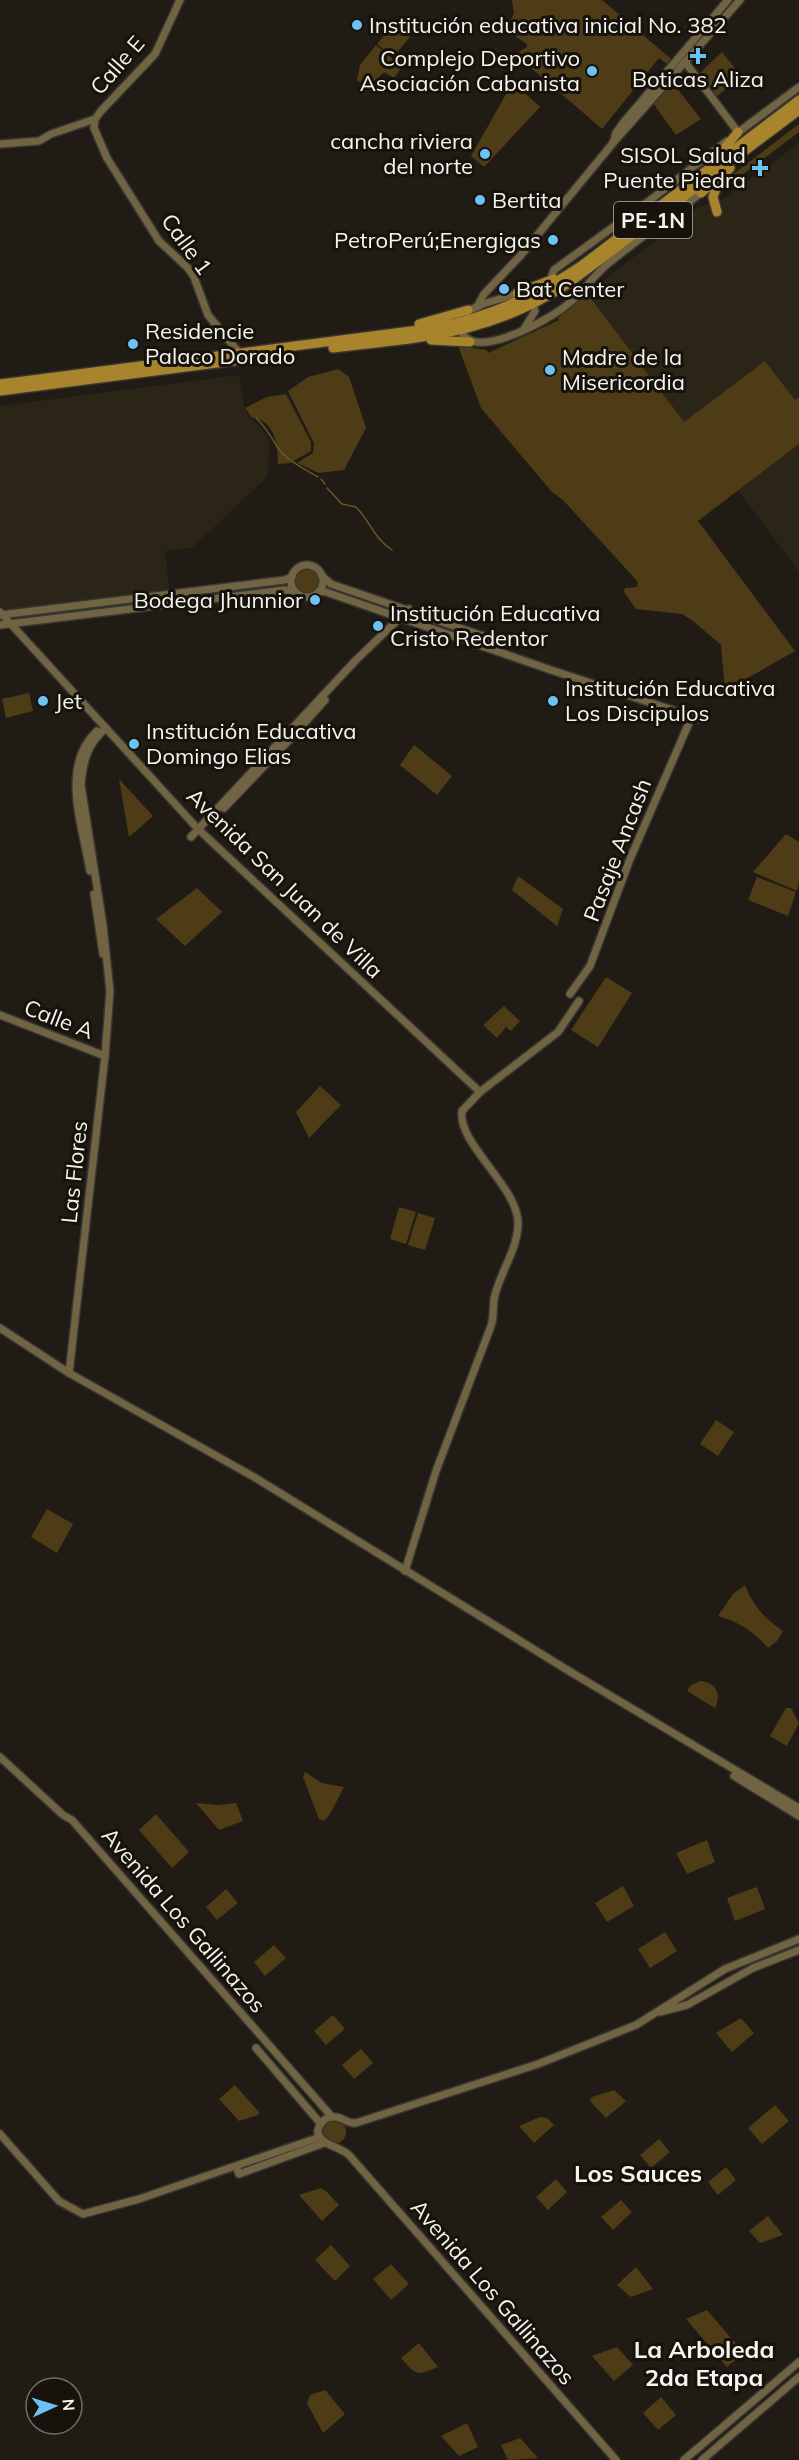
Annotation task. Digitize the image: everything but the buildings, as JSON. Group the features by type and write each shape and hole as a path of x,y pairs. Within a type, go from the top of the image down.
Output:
{"highway":[{"name":"PE-1N","path":"0,391 408,339 505,318 566,276 799,100"},
{"name":"PE-1N","path":"532,300 568,283 799,110"},
{"path":"711,167 738,132"},
{"path":"701,193 769,132"},
{"path":"717,212 713,204 714,192 724,174"},
{"path":"517,293 566,276"},
{"path":"363,338 389,329 435,321 477,306"},
{"name":"PE-1N","path":"0,384 461,326"},
{"path":"408,339 470,342"}],"street":[{"name":"Calle E","path":"95,119 155,54 180,0"},
{"path":"613,143 623,123 728,0"},
{"path":"701,193 605,266 580,295 564,308 524,329 490,342 470,342 461,326 613,143 740,0"},
{"path":"685,62 738,132"},
{"path":"550,281 554,270 799,87"},
{"path":"0,144 39,141 51,134 95,119"},
{"name":"Calle 1","path":"95,119 96,135 159,241 188,268 194,277 208,315 240,354"},
{"path":"477,306 517,293 524,293 532,300 533,316 524,329"},
{"path":"1,615 285,580 292,577 299,568 307,566 316,568 331,584 489,638 486,647"},
{"path":"6,624 284,590 295,591 308,597 319,591 322,585 321,575"},
{"path":"292,577 295,591"},
{"path":"319,591 700,719"},
{"path":"199,832 293,736 361,656 409,609"},
{"name":"Avenida San Juan de Villa","path":"1,615 6,624 199,832 479,1094"},
{"name":"Pasaje Ancash","path":"570,994 590,966 630,859 692,716"},
{"name":"Las Flores","path":"69,1373 105,1056 110,991 76,786 77,765 82,748 103,728"},
{"path":"405,1571 436,1471 495,1314 494,1299 509,1260 518,1224 510,1197 470,1137 462,1119 462,1111 479,1094 558,1032 579,1001"},
{"name":"Calle A","path":"0,1015 105,1056"},
{"path":"0,1328 69,1373 254,1477 405,1571 799,1808"},
{"name":"Avenida Los Gallinazos","path":"0,1756 63,1815 72,1820 332,2116"},
{"path":"734,1776 799,1816"},
{"path":"0,2134 59,2201 83,2214 139,2199 322,2140 321,2124 332,2116 350,2124 356,2123 538,2064 636,2025 726,1969 799,1939"},
{"path":"652,2014 687,2005 753,1968 799,1950"},
{"name":"Avenida Los Gallinazos","path":"256,2048 321,2124"},
{"name":"Avenida Los Gallinazos","path":"322,2140 350,2155 616,2460"},
{"path":"684,2460 799,2362"},
{"path":"702,2460 799,2377"}],"shaded area":[{"name":"Complejo Deportivo Asociación Cabanista","path":"512,0 602,0 671,59 667,64 659,58 602,129 515,54 527,47 527,44 506,30 514,13"},
{"path":"394,24 410,37 393,57 377,44"},
{"path":"376,45 402,67 394,78 384,72 368,88 357,80 360,65"},
{"path":"722,52 742,77 717,96 699,74"},
{"path":"669,78 701,119 676,135 650,99"},
{"path":"513,82 540,107 484,167 471,156"},
{"path":"799,124 799,132 721,191 732,175"},
{"path":"799,143 799,397 795,400 765,361 684,423 587,293 699,207 722,200"},
{"path":"587,293 684,422 765,361 795,400 799,397 799,444 698,521 795,651 725,691 721,645 682,614 636,609 624,592 625,588 637,587 638,582 563,500 552,492 481,408 458,346 487,350 488,353 559,320 558,318"},
{"path":"338,369 349,377 366,428 344,470 319,473 297,463 313,453 314,443 288,391 308,377"},
{"path":"239,375 244,408 250,418 262,428 270,442 267,477 193,547 165,551 169,584 168,600 0,621 0,406"},
{"path":"286,394 311,442 311,451 290,463 278,464 276,442 270,428 266,423 252,418 245,408 267,397"},
{"path":"799,444 799,572 738,490"},
{"path":"307,568 316,572 320,581 316,590 307,594 298,590 294,581 298,572"},
{"path":"29,693 33,711 6,718 2,699"},
{"path":"414,745 452,776 437,795 400,765"},
{"path":"119,779 153,816 129,837"},
{"path":"786,834 799,842 797,891 753,872"},
{"path":"518,876 563,909 557,926 512,890"},
{"path":"757,877 796,892 788,916 748,900"},
{"path":"197,888 222,912 185,946 156,919"},
{"path":"606,977 632,993 598,1047 571,1030"},
{"path":"504,1006 520,1021 511,1031 506,1027 497,1038 483,1025"},
{"path":"320,1086 341,1105 309,1138 296,1112"},
{"path":"399,1207 416,1212 406,1244 390,1239"},
{"path":"418,1213 435,1218 425,1250 408,1245"},
{"path":"716,1420 734,1432 718,1456 700,1444"},
{"path":"47,1509 73,1524 57,1553 31,1537"},
{"path":"745,1585 760,1611 783,1631 777,1641 768,1648 745,1628 718,1616 733,1594"},
{"path":"700,1681 710,1684 716,1690 718,1698 715,1708 687,1691 690,1686"},
{"path":"786,1708 791,1708 799,1723 787,1746 770,1736"},
{"path":"305,1772 322,1783 344,1787 324,1821 319,1819 303,1777"},
{"path":"196,1803 218,1805 236,1803 243,1821 219,1830"},
{"path":"156,1814 189,1852 172,1868 139,1830"},
{"path":"707,1840 715,1862 687,1874 676,1853"},
{"path":"623,1886 634,1906 607,1922 595,1903"},
{"path":"757,1887 765,1909 735,1921 727,1898"},
{"path":"226,1889 238,1903 217,1920 206,1907"},
{"path":"665,1932 677,1951 650,1968 638,1949"},
{"path":"274,1945 286,1958 265,1976 254,1962"},
{"path":"333,2015 345,2029 326,2045 314,2031"},
{"path":"741,2018 754,2033 732,2052 716,2033"},
{"path":"361,2049 373,2063 354,2079 342,2065"},
{"path":"235,2085 259,2112 258,2115 239,2121 219,2099"},
{"path":"614,2090 626,2101 606,2118 590,2101 592,2097"},
{"path":"775,2105 789,2121 762,2144 748,2128"},
{"path":"540,2117 547,2118 554,2125 534,2143 519,2126"},
{"path":"334,2120 343,2123 346,2132 343,2141 334,2144 325,2141 322,2132 325,2123"},
{"path":"659,2139 670,2152 651,2168 640,2155"},
{"path":"726,2167 736,2180 718,2195 708,2182"},
{"path":"556,2179 567,2192 548,2210 536,2197"},
{"path":"321,2188 339,2205 322,2221 299,2195"},
{"path":"621,2200 632,2212 613,2230 601,2217"},
{"path":"768,2216 783,2235 760,2243 749,2231"},
{"path":"331,2245 350,2266 335,2281 315,2260"},
{"path":"391,2264 409,2284 391,2300 373,2279"},
{"path":"636,2267 653,2289 631,2297 617,2285"},
{"path":"707,2310 744,2353 727,2367 686,2319"},
{"path":"419,2343 438,2367 417,2373 401,2358"},
{"path":"617,2347 633,2365 614,2381 592,2356"},
{"path":"325,2390 345,2414 323,2433 307,2403 310,2395"},
{"path":"661,2397 676,2415 658,2430 643,2413"},
{"path":"467,2423 478,2447 459,2456 441,2436"},
{"path":"520,2438 538,2458 508,2460 501,2445"}],"waterway":[{"path":"256,418 284,455 318,477"},
{"path":"321,479 325,484"},
{"path":"327,488 342,504 356,507 385,545 392,550"}],"place":[{"name":"Institución educativa inicial No. 382","path":"357,25"},
{"name":"Boticas Aliza","path":"698,56"},
{"name":"Complejo Deportivo Asociación Cabanista","path":"592,71"},
{"name":"cancha riviera del norte","path":"485,154"},
{"name":"SISOL Salud Puente Piedra","path":"760,168"},
{"name":"Bertita","path":"480,200"},
{"name":"PetroPerú;Energigas","path":"553,240"},
{"name":"Bat Center","path":"504,289"},
{"name":"Residencie Palaco Dorado","path":"133,344"},
{"name":"Madre de la Misericordia","path":"550,370"},
{"name":"Bodega Jhunnior","path":"315,600"},
{"name":"Institución Educativa Cristo Redentor","path":"378,626"},
{"name":"Jet","path":"43,701"},
{"name":"Institución Educativa Los Discipulos","path":"553,701"},
{"name":"Institución Educativa Domingo Elias","path":"134,744"}],"district":[{"name":"Los Sauces","path":"638,2173"},
{"name":"La Arboleda 2da Etapa","path":"704,2363"}]}
